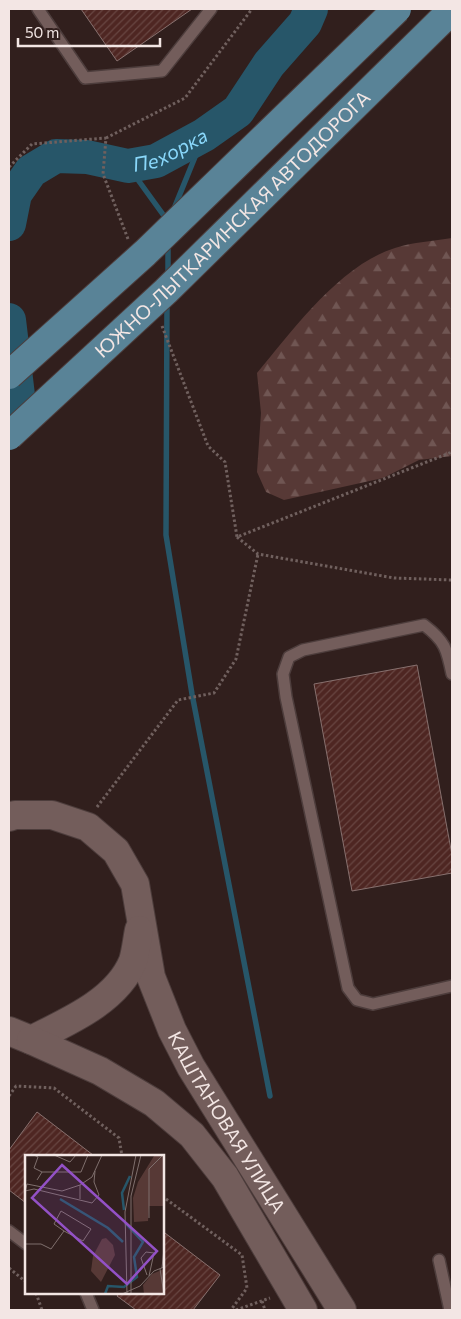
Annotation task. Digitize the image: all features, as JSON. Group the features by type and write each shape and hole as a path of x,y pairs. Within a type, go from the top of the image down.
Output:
{"main road":[{"path":"9,375 145,252 397,9"},
{"name":"ЮЖНО-ЛЫТКАРИНСКАЯ АВТОДОРОГА","path":"9,436 166,291 452,10"}],"street":[{"name":"КАШТАНОВАЯ УЛИЦА","path":"9,817 15,815 52,814 88,827 116,852 135,884 151,978 172,1030 196,1076 342,1310"},
{"path":"20,1035 76,1018 110,995 133,961 141,921"},
{"name":"КАШТАНОВАЯ УЛИЦА","path":"20,1035 100,1072 154,1103 192,1135 225,1177 303,1310"}],"lane":[{"path":"38,9 85,78 162,71 211,9"},
{"path":"452,674 447,648 438,636 424,625 303,650 289,657 283,674 286,697 348,988 357,1000 373,1004 452,986"},
{"path":"9,1231 25,1243"},
{"path":"439,1260 450,1310"},
{"path":"86,1294 93,1310"}],"path":[{"path":"9,167 32,144 106,138 185,98 252,9"},
{"path":"106,138 103,174 131,246"},
{"path":"159,319 208,446 225,462 237,537 258,554 394,578 452,580"},
{"path":"237,537 452,452"},
{"path":"95,810 178,700 214,693 236,659 258,554"},
{"path":"9,1096 16,1086 54,1088 119,1138 122,1155"},
{"path":"164,1197 242,1255 247,1288 234,1309"},
{"path":"9,1268 25,1281"},
{"path":"36,1294 42,1310"},
{"path":"234,1309 278,1295"},
{"path":"262,1301 265,1310"}],"green space":[{"path":"452,238 452,456 419,460 383,478 284,500 266,492 257,472 261,413 257,373 302,319 355,269 375,256 395,248"}],"building":[{"path":"81,9 192,9 117,61"},
{"path":"417,665 452,855 452,873 352,891 314,684"},
{"path":"37,1112 93,1155 25,1155 25,1202 9,1190 9,1150"},
{"path":"164,1234 220,1275 193,1310 136,1310 117,1296 118,1294 164,1294"}],"waterway":[{"name":"Пехорка","path":"9,224 15,194 31,171 56,156 87,157 128,166 156,161 204,135 238,111 269,64 305,23 311,9"},
{"path":"173,211 204,135"},
{"path":"128,166 167,220"},
{"path":"168,242 168,276"},
{"path":"167,302 166,535 192,694 270,1096"},
{"name":"Пехорка","path":"9,320 19,404 9,430"}]}
